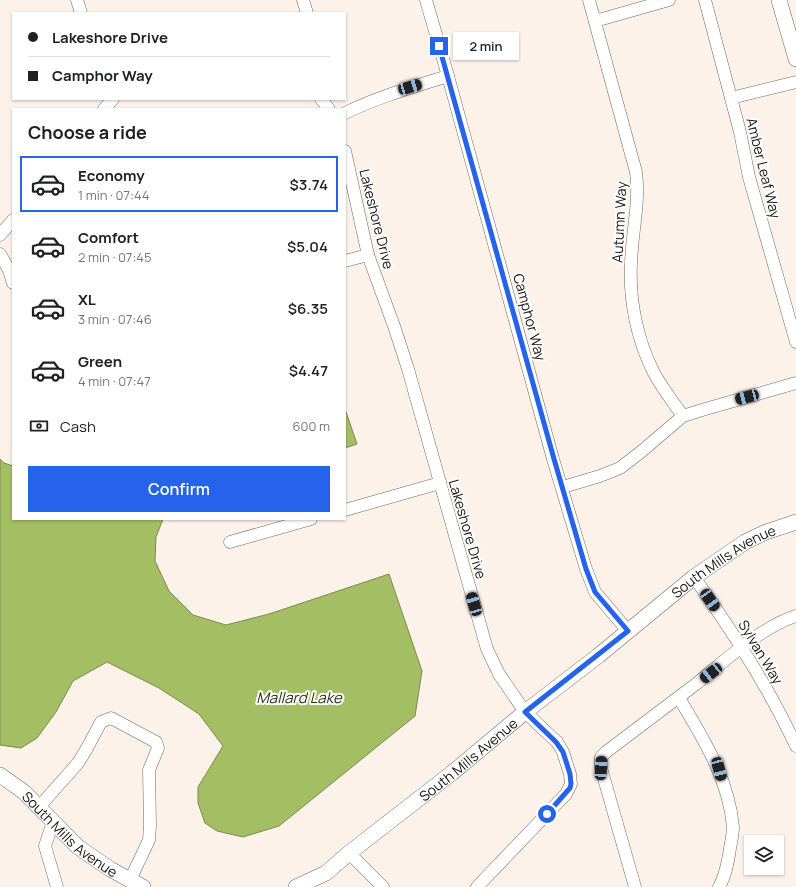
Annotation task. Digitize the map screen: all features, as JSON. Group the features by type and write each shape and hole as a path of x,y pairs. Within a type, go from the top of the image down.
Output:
{"street":[{"path":"77,0 81,12"},
{"path":"303,0 307,12"},
{"name":"Camphor Way","path":"426,0 586,569 595,592 628,631"},
{"name":"Autumn Way","path":"589,0 636,172 638,188 631,263 631,289 635,317 641,342 653,372 683,416"},
{"path":"594,21 669,0"},
{"name":"Amber Leaf Way","path":"705,0 740,132 748,177 796,342"},
{"path":"779,0 796,59"},
{"path":"346,112 367,102 397,91 448,76"},
{"path":"731,98 796,82"},
{"path":"105,108 113,100"},
{"path":"322,100 328,108"},
{"name":"Lakeshore Drive","path":"346,155 368,255 396,333 487,649 498,674 525,712 556,742 563,752 570,774 570,788 477,887"},
{"path":"0,235 12,221"},
{"path":"0,254 9,270 12,280"},
{"path":"346,261 368,255"},
{"path":"563,487 600,476 620,468 683,416 796,383"},
{"path":"346,510 440,483"},
{"path":"230,542 307,520"},
{"name":"South Mills Avenue","path":"296,887 326,873 694,577 745,542 766,532 796,522"},
{"name":"Sylvan Way","path":"694,577 742,648 781,714 796,746"},
{"path":"635,887 601,768 601,757 742,648 774,625 785,619 796,616"},
{"path":"679,698 708,747 719,769 733,828 725,872 719,887"},
{"path":"39,807 78,763 101,722 111,718 156,742 158,748 149,770 148,780 150,825 149,840 137,884"},
{"name":"South Mills Avenue","path":"0,776 24,792 78,847 110,869 137,884"},
{"path":"53,822 45,846 57,887"},
{"path":"349,853 378,886"}],"water":[{"path":"346,412 357,444 346,448"},
{"name":"Mallard Lake","path":"0,459 4,463 12,466 12,520 163,520 156,537 155,561 169,591 193,615 226,625 269,614 389,574 422,671 415,716 279,826 243,837 217,831 205,823 198,803 198,787 223,746 199,714 159,688 107,662 73,681 56,712 37,738 21,748 0,745"}],"route":[{"path":"439,46 586,569 595,592 628,631 525,712 556,742 563,752 570,774 570,788 547,814"}]}
